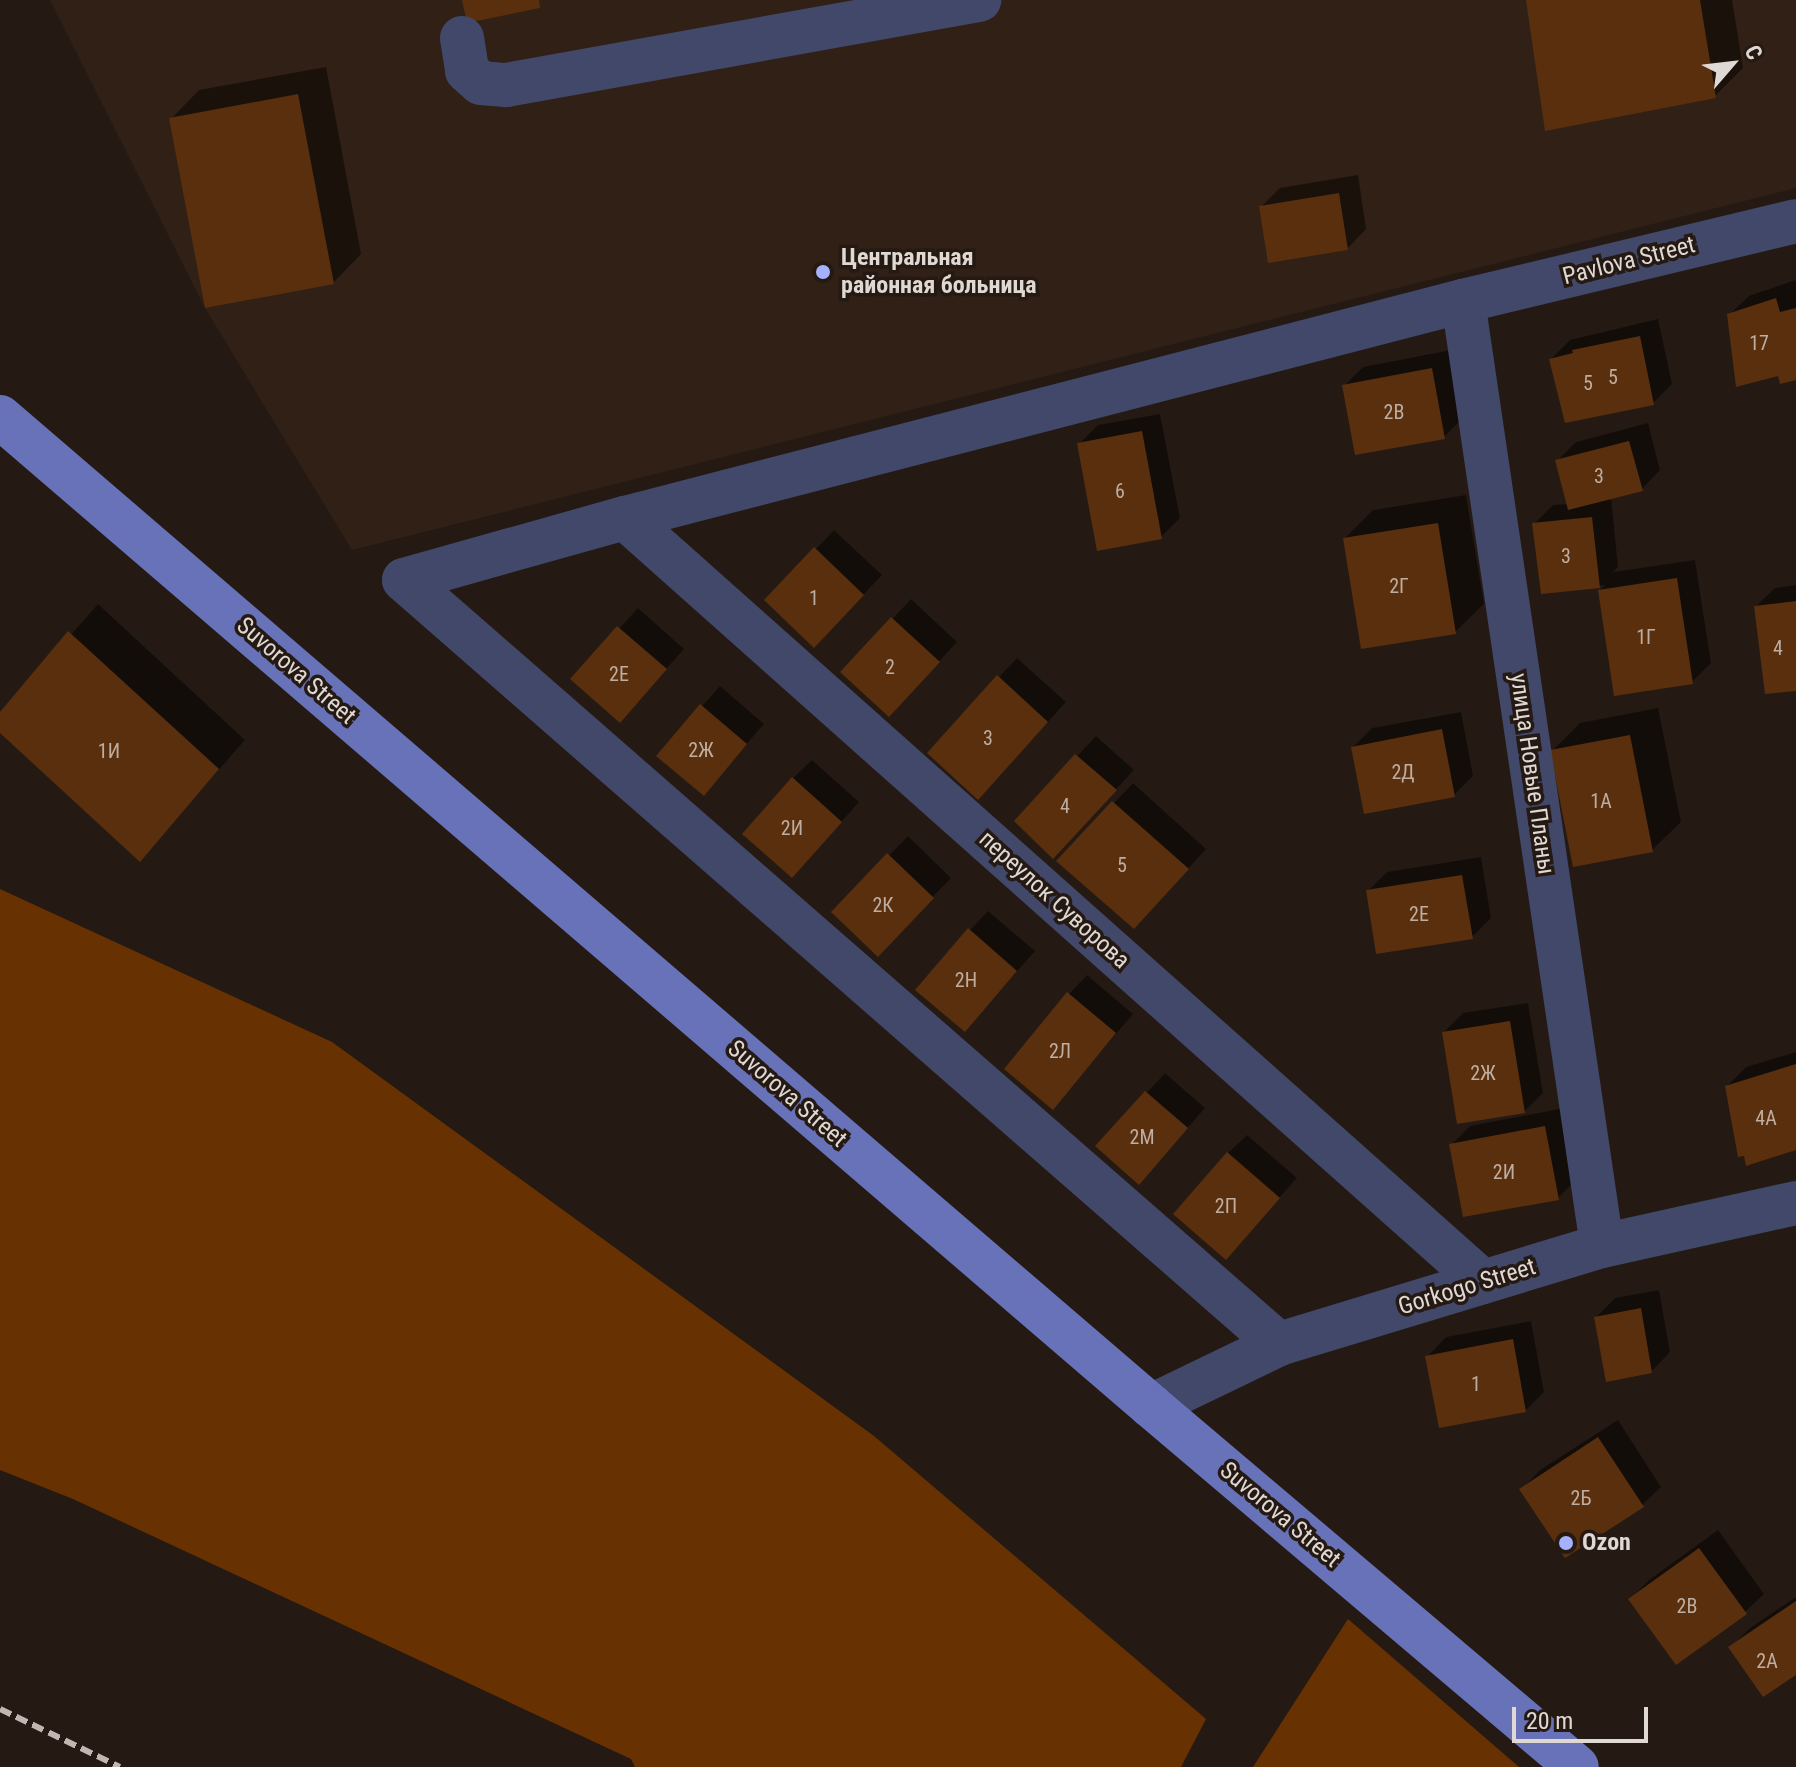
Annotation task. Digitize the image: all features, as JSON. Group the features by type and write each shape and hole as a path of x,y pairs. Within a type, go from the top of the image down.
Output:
{"main road":[{"name":"Suvorova Street","path":"0,417 1151,1406 1577,1767"}],"street":[{"path":"462,38 467,71 481,83 506,85 979,0"},
{"name":"Pavlova Street","path":"1279,1344 404,580 625,518 1463,301 1796,221"},
{"name":"улица Новые Планы","path":"1463,301 1602,1246"},
{"name":"переулок Суворова","path":"625,518 1483,1282"},
{"name":"Gorkogo Street","path":"1151,1406 1279,1344 1602,1246 1796,1203"}],"shaded area":[{"name":"Центральная районная больница","path":"50,0 1796,0 1796,188 352,550 205,308"},
{"path":"0,889 332,1042 874,1436 1206,1719 1181,1767 635,1767 631,1759 73,1499 0,1470"},
{"path":"1348,1619 1519,1767 1253,1767"}],"building":[{"path":"462,0 539,0 540,8 467,23"},
{"path":"1526,0 1700,0 1716,98 1545,131"},
{"path":"298,94 334,284 205,308 169,118"},
{"path":"1339,193 1348,250 1268,263 1259,206"},
{"path":"1776,298 1780,312 1796,308 1796,380 1780,384 1778,376 1736,387 1727,314"},
{"path":"1640,336 1654,405 1565,423 1549,359 1573,353 1572,350"},
{"path":"1432,368 1445,439 1355,455 1342,385"},
{"path":"1142,431 1162,539 1097,551 1077,443"},
{"path":"1629,441 1643,491 1568,510 1555,460"},
{"path":"1592,517 1600,588 1541,594 1532,523"},
{"path":"1438,523 1456,634 1361,649 1343,538"},
{"path":"814,547 864,595 814,648 764,600"},
{"path":"1677,578 1693,684 1614,696 1598,590"},
{"path":"1796,601 1796,691 1765,694 1754,606"},
{"path":"891,617 940,662 889,717 840,672"},
{"path":"617,626 667,669 620,723 570,679"},
{"path":"68,631 219,769 140,862 0,733 0,712"},
{"path":"997,675 1048,722 978,800 927,753"},
{"path":"700,704 747,744 704,796 656,756"},
{"path":"1442,729 1455,797 1364,814 1351,747"},
{"path":"1630,735 1653,852 1573,867 1550,750"},
{"path":"1075,754 1117,790 1053,859 1014,821"},
{"path":"792,777 842,822 792,878 742,834"},
{"path":"1112,801 1189,869 1134,929 1056,861"},
{"path":"887,853 934,898 878,957 831,912"},
{"path":"1462,875 1473,939 1376,954 1366,890"},
{"path":"968,928 1017,971 965,1032 915,990"},
{"path":"1067,992 1116,1033 1053,1110 1004,1069"},
{"path":"1510,1021 1525,1113 1457,1124 1442,1032"},
{"path":"1796,1064 1796,1150 1746,1166 1744,1156 1738,1157 1725,1086"},
{"path":"1145,1091 1188,1128 1139,1185 1095,1146"},
{"path":"1545,1126 1559,1200 1463,1217 1449,1144"},
{"path":"1227,1152 1280,1198 1226,1260 1173,1214"},
{"path":"1641,1308 1652,1373 1606,1382 1594,1317"},
{"path":"1513,1339 1526,1412 1439,1428 1425,1356"},
{"path":"1598,1437 1644,1507 1565,1558 1519,1489"},
{"path":"1699,1548 1747,1614 1676,1665 1628,1599"},
{"path":"1796,1601 1796,1675 1763,1697 1728,1647"}],"railway":[{"path":"0,1709 120,1767"}],"place":[{"name":"Центральная районная больница","path":"823,272"},
{"name":"Ozon","path":"1566,1543"}]}
